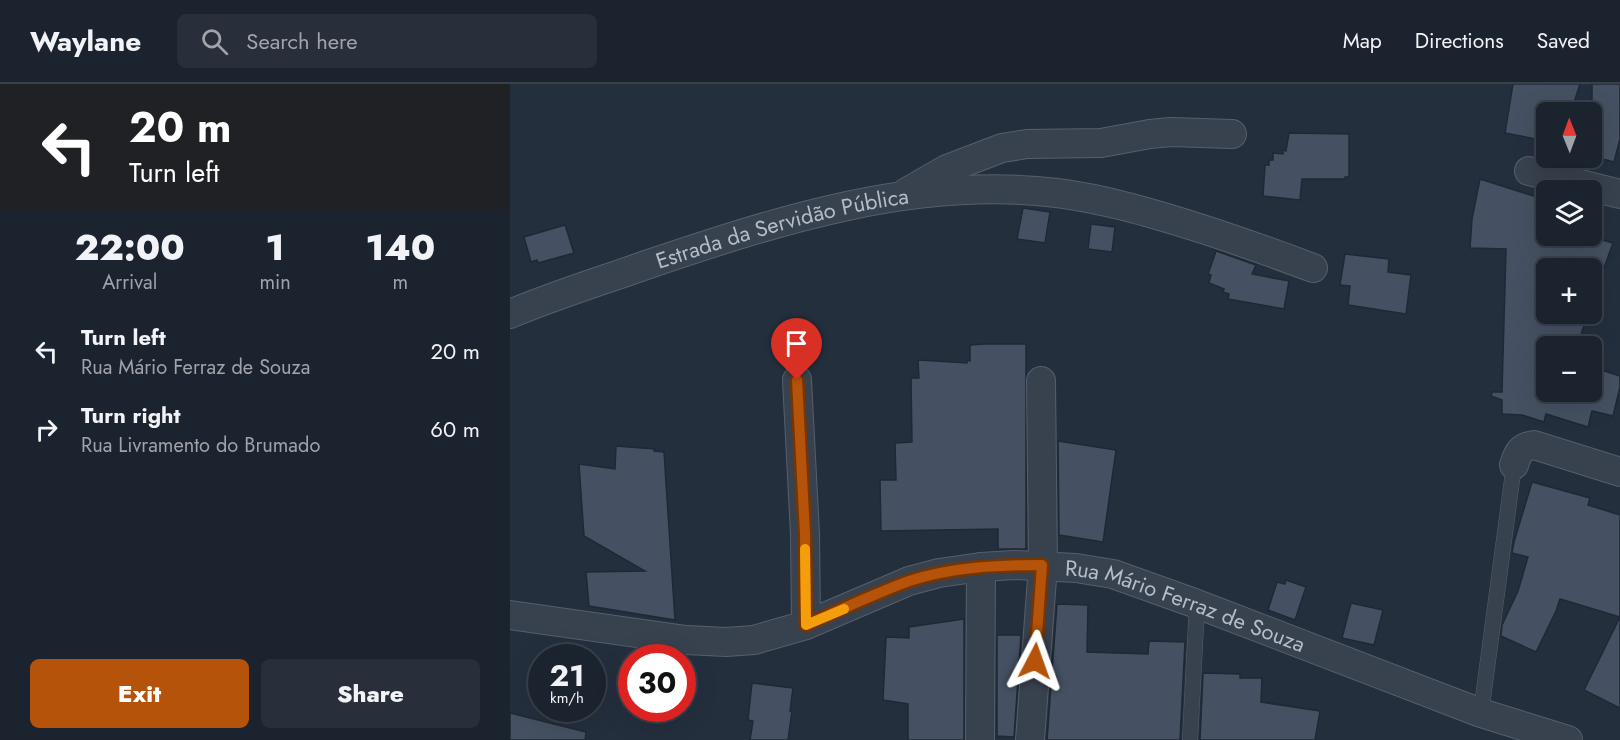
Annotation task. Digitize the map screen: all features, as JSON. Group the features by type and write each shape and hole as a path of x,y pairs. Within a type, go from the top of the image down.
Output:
{"street":[{"name":"Estrada da Servidão Pública","path":"510,314 575,289 724,238 812,214 903,195 947,169 1002,148 1027,144 1101,143 1172,132 1232,134"},
{"path":"1529,171 1620,194"},
{"path":"903,195 1010,189 1057,193 1107,201 1261,248 1313,268"},
{"path":"797,380 805,534 806,625"},
{"path":"1030,740 1042,565 1041,381"},
{"path":"1514,465 1519,451 1526,446 1534,445 1620,472"},
{"name":"Rua Mário Ferraz de Souza","path":"510,615 686,640 726,642 754,639 806,625 909,581 939,573 981,567 1042,565 1113,574 1480,713 1568,740"},
{"path":"980,740 981,567"}],"lane":[{"path":"1480,713 1514,465"},
{"path":"1190,740 1197,604"}],"building":[{"path":"1513,84 1580,84 1574,102 1536,102 1536,139 1505,133"},
{"path":"1592,84 1620,84 1620,139 1614,162 1602,159 1602,102 1592,102"},
{"path":"1289,133 1349,134 1349,177 1345,179 1302,179 1300,200 1263,196 1265,165 1269,165 1269,160 1273,160 1273,153 1283,154 1283,150 1286,151"},
{"path":"1480,179 1536,197 1536,246 1602,246 1602,240 1613,243 1604,268 1602,268 1602,258 1536,258 1536,324 1585,324 1580,336 1536,336 1536,402 1602,402 1602,370 1620,376 1620,387 1613,416 1592,411 1588,427 1546,414 1544,422 1522,415 1502,414 1502,400 1491,396 1492,392 1502,392 1506,249 1470,248 1472,219"},
{"path":"1023,208 1050,212 1045,243 1017,239"},
{"path":"1091,224 1115,227 1112,252 1088,249"},
{"path":"565,225 574,253 538,263 537,260 531,262 524,237"},
{"path":"1216,251 1256,265 1252,274 1289,281 1284,309 1228,299 1229,294 1223,292 1224,289 1209,283 1211,275 1208,274"},
{"path":"1345,254 1389,259 1388,272 1411,275 1406,314 1348,305 1350,286 1340,285"},
{"path":"1026,344 1026,549 998,549 998,529 881,531 880,480 896,480 895,443 912,442 911,378 919,378 918,360 967,363 967,360 970,361 970,345"},
{"path":"1058,441 1116,450 1103,542 1059,535"},
{"path":"616,446 655,449 654,451 664,452 675,620 589,606 586,572 645,571 584,536 579,464 615,469"},
{"path":"1532,482 1590,498 1588,505 1620,515 1620,617 1560,599 1536,652 1501,636 1502,625 1518,591 1528,557 1512,553"},
{"path":"1286,580 1306,587 1295,620 1268,610 1277,582 1285,584"},
{"path":"1351,603 1383,610 1374,645 1342,638"},
{"path":"1057,604 1088,605 1087,652 1148,654 1149,641 1185,642 1180,740 1047,740"},
{"path":"1620,617 1620,708 1584,690"},
{"path":"964,619 964,740 908,740 908,704 883,700 886,637 909,638 909,627"},
{"path":"997,635 1021,635 1014,737 997,736"},
{"path":"1203,673 1240,674 1240,678 1262,678 1261,702 1320,711 1315,740 1200,740"},
{"path":"752,683 793,688 788,740 750,740 753,721 748,720"},
{"path":"510,713 528,718 528,722 546,722 586,732 585,740 510,740"}],"slow traffic":[{"path":"805,549 806,625 844,609"}],"route":[{"path":"797,380 805,534 806,625 909,581 939,573 981,567 1042,565 1035,661"}]}
